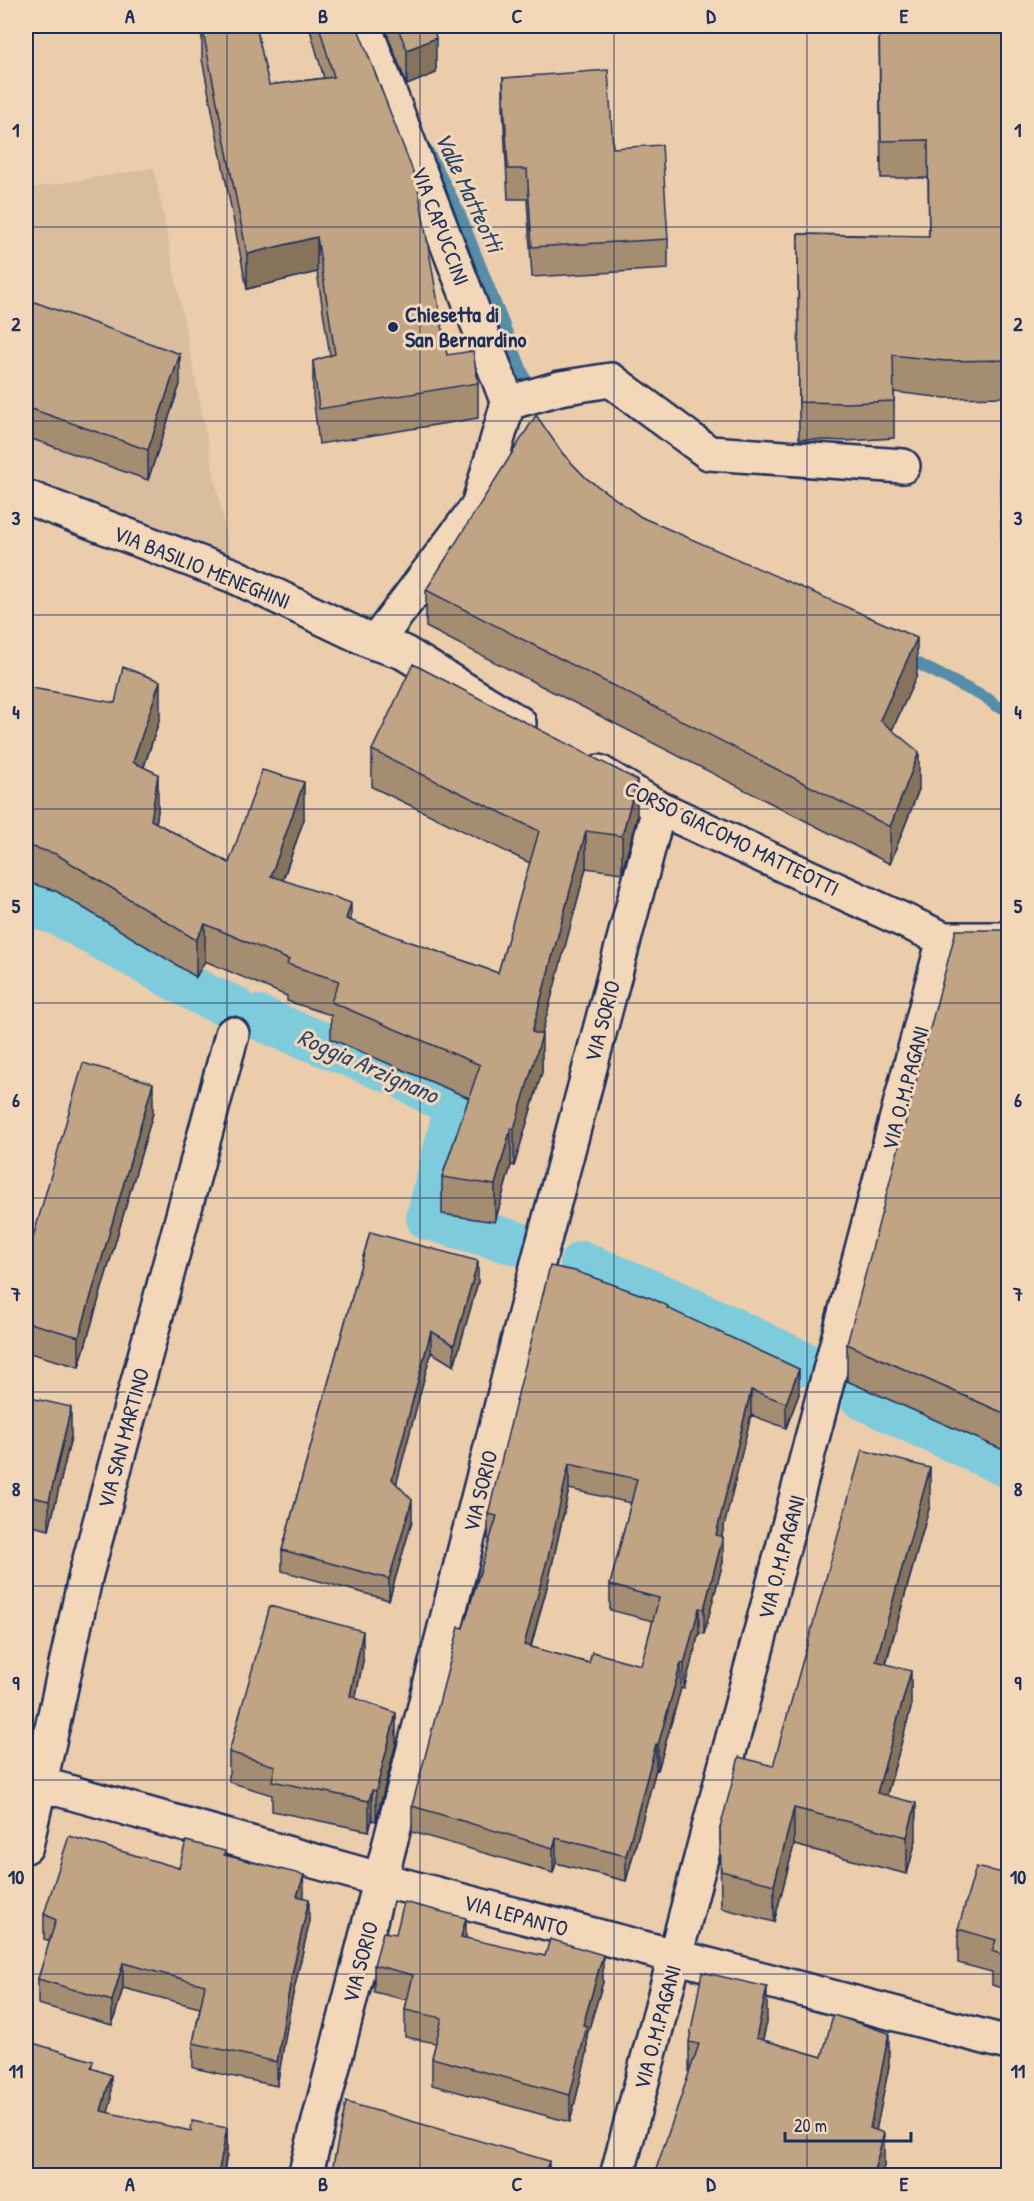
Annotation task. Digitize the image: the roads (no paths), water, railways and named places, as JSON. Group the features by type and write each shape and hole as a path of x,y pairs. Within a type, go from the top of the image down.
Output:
{"street":[{"name":"VIA CAPUCCINI","path":"364,26 508,403"},
{"path":"546,739 403,652 375,643 478,506 508,403 560,388 611,380 709,453 903,466"},
{"name":"VIA BASILIO MENEGHINI","path":"26,498 234,576 375,643"},
{"name":"CORSO GIACOMO MATTEOTTI","path":"577,758 658,808 944,939 1008,939"},
{"name":"VIA SORIO","path":"305,2175 538,1263 658,808"},
{"name":"VIA O.M.PAGANI","path":"617,2175 944,939"},
{"name":"VIA SAN MARTINO","path":"26,1846 33,1782 86,1574 232,1034"},
{"path":"538,1263 571,1275"},
{"path":"797,1372 826,1386"},
{"name":"VIA LEPANTO","path":"33,1782 382,1880 1008,2043"}],"waterway":[{"name":"Valle Matteotti","path":"427,150 458,210 524,376"},
{"name":"Valle Matteotti","path":"903,656 988,699 996,706 1008,709"},
{"name":"Roggia Arzignano","path":"26,904 57,913 208,997 233,1007"},
{"name":"Roggia Arzignano","path":"256,1017 397,1074 456,1107 428,1218 516,1243"},
{"name":"Roggia Arzignano","path":"582,1263 678,1303 805,1364"},
{"name":"Roggia Arzignano","path":"861,1397 1008,1466"}],"place":[{"name":"Chiesetta di San Bernardino","path":"393,327"}]}
